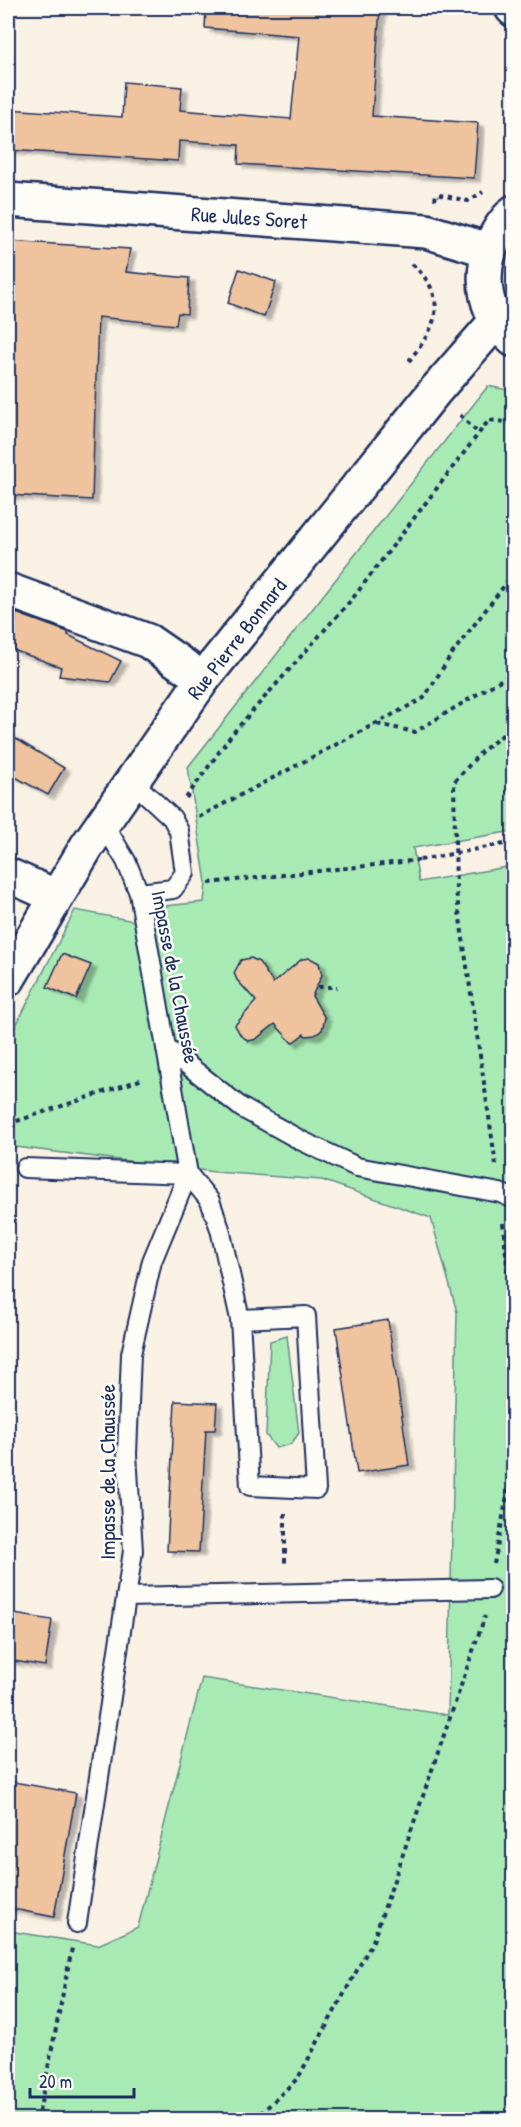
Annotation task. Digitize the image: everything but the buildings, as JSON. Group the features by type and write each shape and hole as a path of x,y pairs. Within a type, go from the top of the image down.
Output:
{"main road":[{"name":"Rue Jules Soret","path":"8,200 426,231 488,250"},
{"path":"505,330 486,293 485,264 488,250 503,222 513,212"},
{"name":"Rue Pierre Bonnard","path":"8,979 55,896 203,679 435,391 505,330"},
{"path":"8,590 148,641 203,679"},
{"path":"8,875 55,896"}],"lane":[{"path":"132,781 172,818 179,831 185,873 173,889 139,893"},
{"name":"Impasse de la Chaussée","path":"77,1923 133,1551 127,1454 131,1354 152,1261 188,1174 139,893 126,861 103,823"},
{"path":"166,1048 242,1108 302,1141 357,1167 507,1196"},
{"path":"25,1168 188,1174 210,1201 220,1229 240,1319 250,1486 316,1489 306,1316 240,1319"},
{"path":"126,1597 490,1589"}],"path":[{"path":"479,434 435,391 410,360 433,327 436,308 430,285 423,274 407,260 426,231 436,194 468,201 488,189"},
{"path":"172,818 232,734 353,598 489,420 513,423"},
{"path":"172,818 200,816 424,698 451,655 513,573"},
{"path":"377,724 415,732 513,672"},
{"path":"513,726 480,752 454,782 456,891 507,1196 513,1335"},
{"path":"205,884 420,860 513,842"},
{"path":"318,987 337,987"},
{"path":"8,1124 170,1070"},
{"path":"254,2120 298,2078 373,1941 485,1616 513,1459"},
{"path":"284,1488 285,1594"},
{"path":"35,2120 40,2108 77,1923"}],"green space":[{"path":"513,250 514,301 509,276"},
{"path":"488,386 513,391 513,831 413,848 419,882 513,866 513,2119 8,2119 8,1931 98,1945 138,1927 202,1678 448,1715 457,1312 431,1218 322,1180 215,1172 8,1146 8,1041 75,910 145,923 164,906 204,902 206,883 188,767"},
{"path":"287,1336 299,1433 291,1444 276,1448 266,1435 270,1341"}]}
